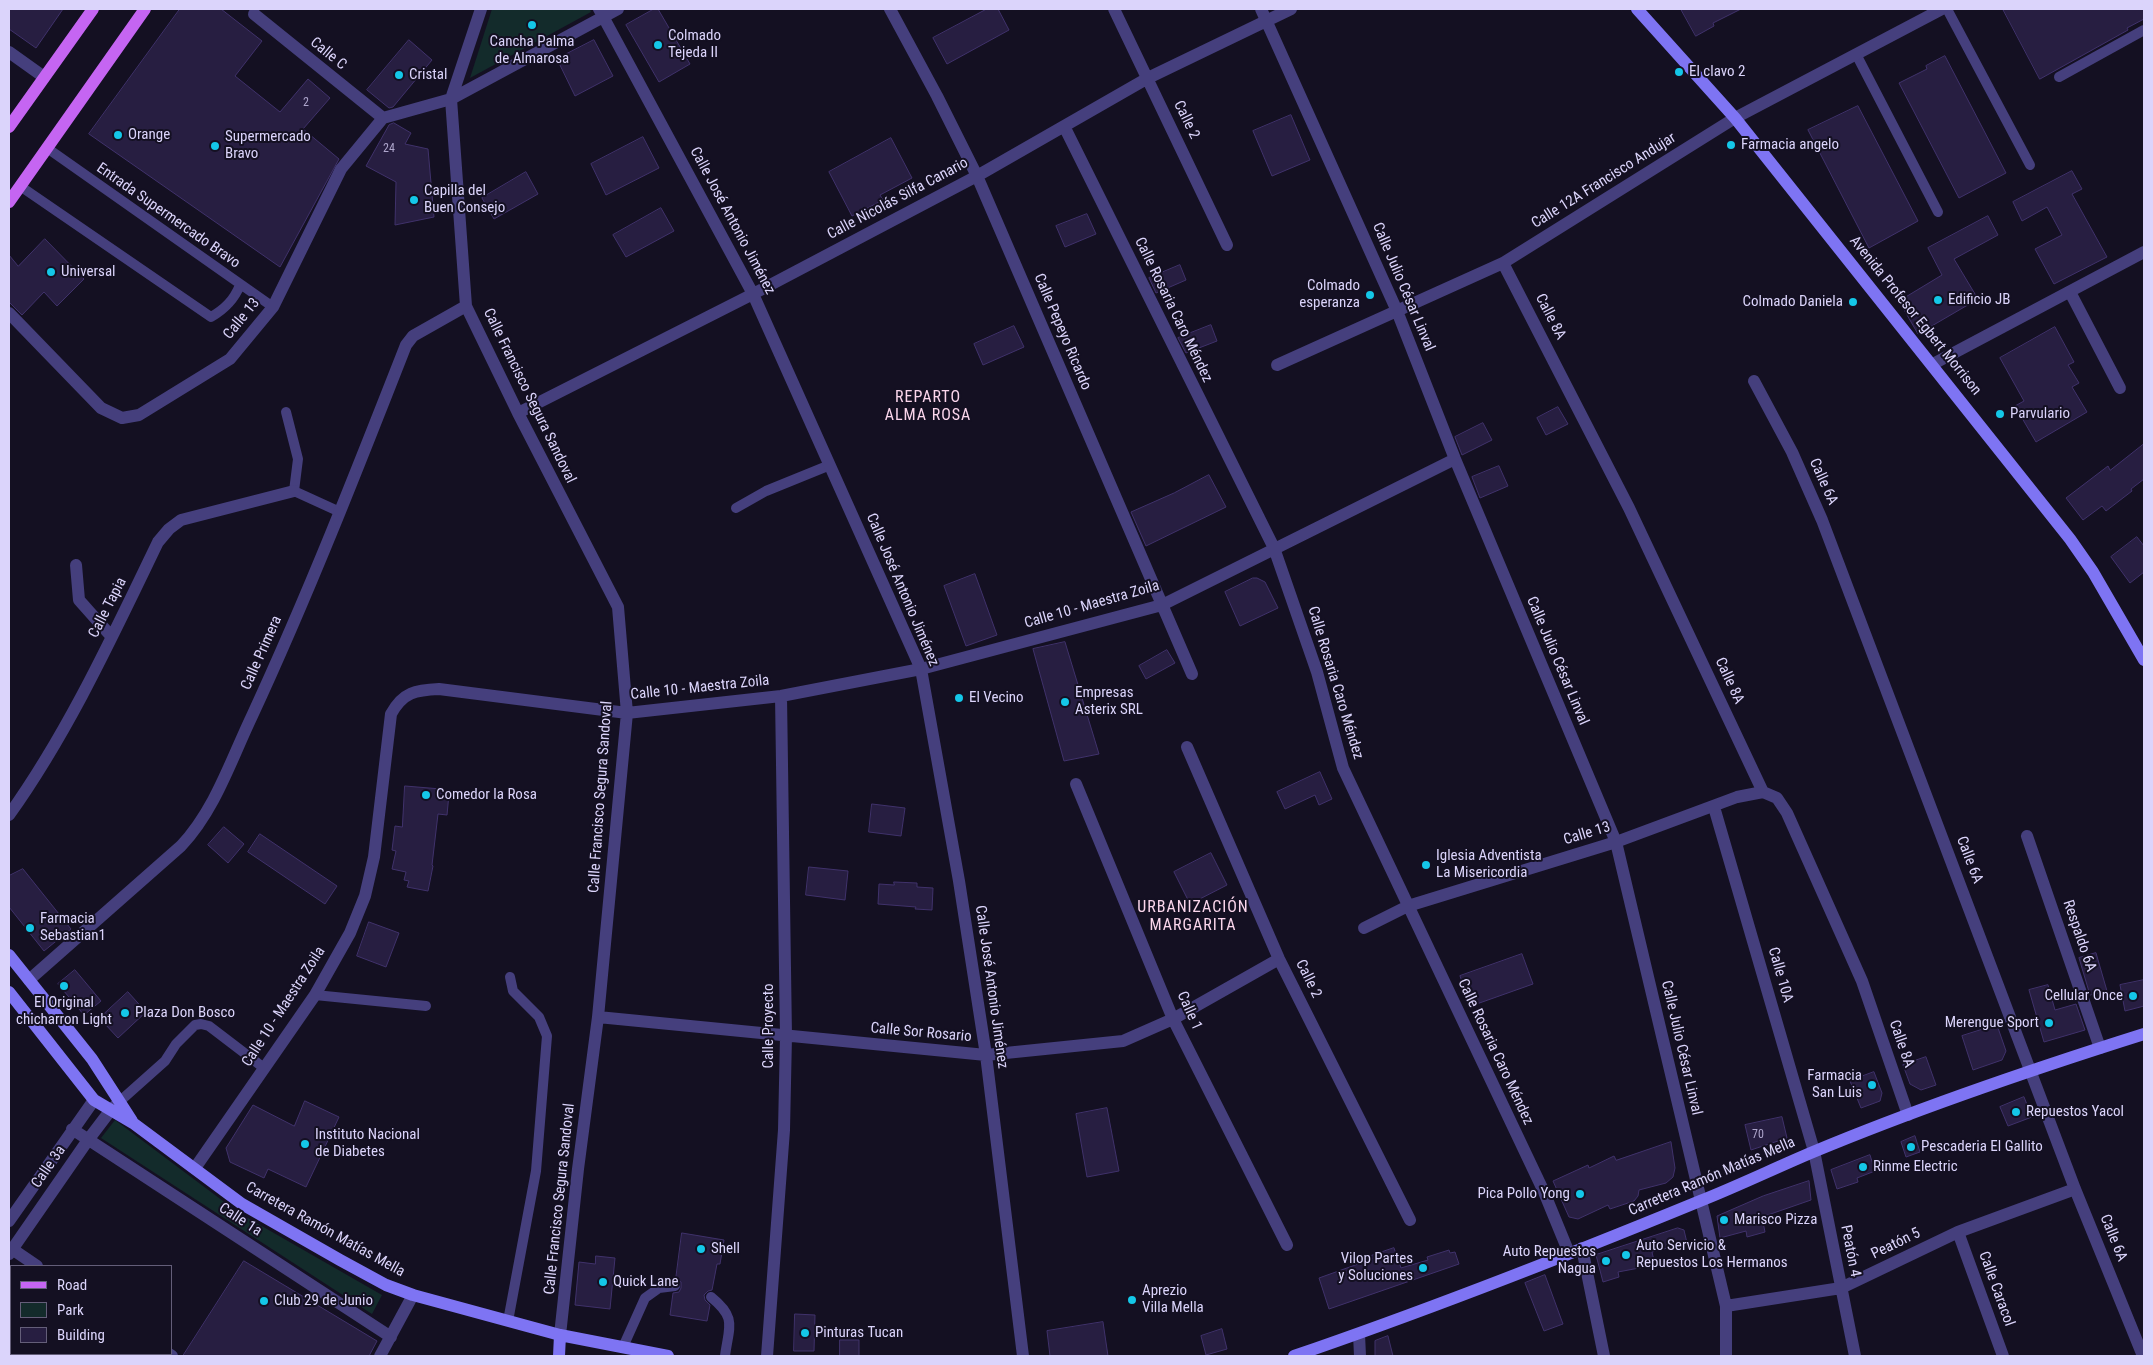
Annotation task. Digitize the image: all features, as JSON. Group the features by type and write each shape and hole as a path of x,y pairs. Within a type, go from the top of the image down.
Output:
{"main road":[{"path":"9,127 93,9"},
{"path":"9,202 145,9"},
{"name":"Avenida Profesor Egbert Morrison","path":"1638,9 1735,118 1933,364 2070,539 2093,572 2144,660"},
{"name":"Carretera Ramón Matías Mella","path":"9,955 92,1059 114,1106 133,1123 242,1204 379,1280 413,1296 560,1335 668,1356"},
{"name":"Carretera Ramón Matías Mella","path":"9,992 94,1100 114,1106"},
{"name":"Carretera Ramón Matías Mella","path":"1294,1356 1360,1334 1582,1248 1700,1201 1814,1151 1908,1115 2031,1070 2144,1034"},
{"name":"Calle Francisco Segura Sandoval","path":"559,1356 560,1335"}],"street":[{"name":"Calle Francisco Segura Sandoval","path":"481,9 451,99 466,306 518,413 618,607 627,712 598,1016 578,1169 560,1335"},
{"path":"383,118 451,99 601,13 618,9"},
{"name":"Calle Pepeyo Ricardo","path":"890,9 977,176 1192,674"},
{"name":"Calle 2","path":"1114,9 1227,245"},
{"name":"Calle Nicolás Silfa Canario","path":"518,413 753,294 977,176 1148,78 1264,15 1292,9"},
{"name":"Calle 12A Francisco Andujar","path":"1277,365 1503,263 1735,118 1942,9"},
{"name":"Calle José Antonio Jiménez","path":"601,13 753,294 922,669 959,881 986,1055 1023,1356"},
{"name":"Calle C","path":"254,14 383,118"},
{"name":"Calle Julio César Linval","path":"1264,15 1398,310 1455,460 1616,842 1726,1306 1726,1356"},
{"path":"9,52 44,77"},
{"name":"Calle 13","path":"9,313 101,408 122,418 139,416 230,359 273,307 341,169 383,118"},
{"name":"Calle Rosaria Caro Méndez","path":"1064,126 1274,548 1317,672 1343,768 1544,1192 1568,1253"},
{"path":"1933,364 2144,252"},
{"name":"Calle 8A","path":"1503,263 1630,508 1763,792 1777,798 1786,813 1862,981 1908,1115"},
{"path":"2070,292 2120,388"},
{"name":"Calle Primera","path":"29,980 181,846 201,822 275,666 340,512 406,345 414,336 466,306"},
{"name":"Calle 6A","path":"1754,381 1792,452 1822,520 2075,1189 2143,1356"},
{"name":"Calle 10 - Maestra Zoila","path":"194,1168 315,995 350,933 366,896 374,857 388,728 398,702 408,694 423,690 439,689 627,712 781,696 922,669 1162,604 1455,460"},
{"name":"Calle Tapia","path":"9,815 46,760 77,705 158,542 169,529 182,520 294,491"},
{"path":"76,565 79,600 111,636"},
{"name":"Calle Proyecto","path":"766,1356 784,1130 786,1036 781,696"},
{"name":"Calle 2","path":"1187,748 1279,959 1410,1220"},
{"name":"Calle 1","path":"1076,784 1173,1019 1286,1245"},
{"name":"Calle 13","path":"1364,928 1408,906 1616,842 1738,797 1763,792"},
{"name":"Calle 10A","path":"1714,807 1814,1151"},
{"name":"Respaldo 6A","path":"2027,836 2100,1048"},
{"name":"Calle Sor Rosario","path":"598,1016 986,1055 1123,1041 1173,1019 1279,959"},
{"name":"Calle 3a","path":"9,1221 94,1100"},
{"name":"Calle 3a","path":"10,1252 114,1106"},
{"name":"Calle 1a","path":"72,1129 391,1337"},
{"name":"Peatón 4","path":"1814,1151 1855,1356"},
{"name":"Peatón 5","path":"1726,1306 1841,1288 1958,1232 2075,1189"},
{"name":"Calle Caracol","path":"1958,1232 2003,1356"},
{"path":"1582,1248 1604,1356"},
{"path":"10,1252 36,1265"},
{"path":"380,1356 413,1296"},
{"path":"1360,1334 1360,1356"}],"lane":[{"path":"1947,9 2030,165"},
{"path":"2059,77 2144,30"},
{"path":"1856,54 1938,212"},
{"name":"Entrada Supermercado Bravo","path":"47,148 273,307"},
{"path":"20,186 212,317 223,310 234,299 240,285"},
{"path":"286,412 298,459 294,491 340,512"},
{"path":"736,508 766,491 830,465"},
{"path":"508,1321 536,1171 547,1036 539,1017 513,991 510,977"},
{"path":"315,995 426,1006"},
{"path":"114,1106 166,1061 176,1044 196,1025 209,1026 264,1068"},
{"path":"623,1347 645,1298 659,1288 675,1286"},
{"path":"711,1297 724,1307 730,1319 725,1356"}],"green space":[{"path":"492,9 590,9 591,12 470,78"},
{"path":"115,1120 239,1213 382,1295 372,1314 101,1138"}],"building":[{"path":"9,9 63,9 36,48 9,29"},
{"name":"Supermercado Bravo","path":"180,9 221,9 262,41 235,76 280,112 308,79 330,98 303,129 339,159 280,267 89,134"},
{"name":"Colmado Tejeda II","path":"654,9 658,9 690,64 659,82 626,25"},
{"path":"987,9 998,9 1009,30 947,64 933,38"},
{"path":"1681,9 1741,9 1713,23 1714,26 1696,36"},
{"path":"2003,9 2144,9 2144,19 2127,28 2128,30 2040,79"},
{"name":"Cristal","path":"409,40 432,60 393,107 389,108 367,90"},
{"path":"594,40 613,76 575,96 557,59"},
{"path":"1945,56 2006,173 1959,198 1899,83 1927,69 1926,66"},
{"path":"1858,106 1918,221 1869,248 1808,130"},
{"path":"1291,115 1310,160 1272,176 1253,131"},
{"name":"Capilla del Buen Consejo","path":"394,123 411,133 405,144 428,149 434,217 395,225 396,182 366,166 389,125"},
{"path":"643,137 659,168 606,195 591,164"},
{"path":"891,138 912,178 880,195 883,200 852,216 829,172"},
{"path":"2072,171 2082,189 2072,194 2107,257 2054,284 2035,249 2062,235 2047,207 2022,221 2013,202"},
{"path":"526,172 538,194 494,219 482,198"},
{"path":"661,208 674,231 626,257 613,235"},
{"path":"1087,214 1096,234 1065,247 1056,226"},
{"name":"Edificio JB","path":"1988,216 1998,235 1954,259 1978,299 1918,334 1899,301 1942,275 1928,248"},
{"name":"Universal","path":"45,239 84,279 57,306 44,292 22,315 9,302 9,255 18,266"},
{"path":"1180,265 1186,280 1156,293 1149,278"},
{"path":"1211,325 1217,341 1186,353 1178,338"},
{"path":"1014,326 1024,347 983,365 974,344"},
{"path":"2055,327 2074,362 2068,365 2079,383 2072,387 2087,412 2036,442 2015,406 2024,401 2000,358"},
{"path":"1558,407 1568,424 1546,435 1537,418"},
{"path":"1483,423 1492,440 1462,455 1455,437"},
{"path":"2144,444 2144,479 2106,511 2102,506 2083,520 2066,498 2108,466 2110,470"},
{"path":"1499,466 1508,486 1480,498 1472,477"},
{"path":"1209,475 1226,507 1146,546 1131,512"},
{"path":"2137,537 2144,546 2144,572 2130,583 2111,557"},
{"path":"975,574 997,635 966,646 944,586"},
{"path":"1253,578 1265,582 1278,608 1240,626 1225,592"},
{"name":"Empresas Asterix SRL","path":"1065,642 1099,754 1064,761 1033,649"},
{"path":"1167,650 1175,663 1146,679 1139,666"},
{"path":"1320,772 1332,799 1319,805 1315,795 1285,809 1277,792"},
{"path":"405,786 441,789 440,793 449,794 447,815 438,814 433,866 428,891 407,887 409,881 404,880 406,872 392,869 396,851 392,850 395,826 402,827"},
{"path":"872,804 905,808 901,836 869,832"},
{"path":"224,827 244,844 228,863 208,845"},
{"path":"260,834 337,886 325,904 248,852"},
{"path":"1211,853 1227,885 1190,904 1174,872"},
{"path":"809,867 848,871 845,900 806,895"},
{"path":"23,869 71,929 44,951 9,907 9,876"},
{"path":"894,882 917,883 917,887 933,888 932,910 878,904 879,884 894,885"},
{"path":"369,922 399,933 386,967 357,956"},
{"path":"2096,953 2107,991 2090,995 2079,958"},
{"path":"1522,954 1533,984 1471,1006 1460,976"},
{"path":"75,970 101,1001 84,1015 58,984"},
{"name":"Cellular Once","path":"2144,980 2144,1006 2125,1011 2120,985"},
{"name":"Merengue Sport","path":"2048,985 2055,1010 2076,1004 2085,1030 2044,1042 2029,990"},
{"name":"Plaza Don Bosco","path":"128,992 146,1012 118,1038 104,1023 103,1015"},
{"path":"1997,1025 2006,1051 2002,1060 1973,1070 1962,1036"},
{"path":"1926,1057 1936,1085 1921,1090 1910,1084 1903,1065"},
{"path":"1874,1072 1882,1093 1880,1101 1861,1108 1850,1081"},
{"name":"Repuestos Yacol","path":"2024,1097 2032,1117 2008,1126 2000,1107"},
{"path":"305,1101 339,1117 306,1187 268,1169 264,1178 230,1162 226,1148 253,1105 294,1126"},
{"path":"1107,1108 1119,1171 1087,1177 1076,1114"},
{"path":"1782,1117 1787,1138 1751,1150 1745,1125"},
{"name":"Pescaderia El Gallito","path":"1915,1136 1920,1152 1906,1157 1901,1142"},
{"path":"1671,1142 1675,1168 1673,1177 1666,1183 1639,1190 1638,1196 1634,1201 1610,1209 1608,1205 1578,1219 1569,1217 1553,1181 1588,1165 1589,1168 1614,1156 1616,1160"},
{"path":"1870,1155 1875,1171 1857,1178 1858,1182 1837,1189 1831,1170"},
{"path":"1809,1181 1811,1200 1762,1217 1765,1232 1747,1237 1746,1231 1720,1238 1717,1216 1763,1196"},
{"path":"1678,1228 1684,1230 1687,1243 1652,1252 1655,1265 1618,1272 1619,1277 1603,1282 1596,1255"},
{"path":"682,1233 724,1240 720,1264 717,1264 712,1290 704,1295 705,1300 710,1305 707,1321 670,1315 673,1293 679,1292 681,1288 681,1282 676,1279"},
{"path":"1394,1248 1401,1268 1428,1260 1427,1257 1449,1250 1450,1253 1455,1252 1459,1264 1329,1309 1319,1278 1372,1259 1371,1256"},
{"path":"596,1256 615,1258 610,1309 575,1305 579,1262 595,1264"},
{"name":"Club 29 de Junio","path":"244,1261 377,1341 369,1356 183,1356"},
{"path":"1545,1275 1563,1324 1544,1331 1525,1283"},
{"name":"Pinturas Tucan","path":"795,1314 815,1315 814,1351 794,1351"},
{"path":"1103,1322 1108,1356 1050,1356 1047,1331"},
{"path":"1222,1329 1227,1349 1206,1355 1201,1336"},
{"path":"1388,1336 1393,1356 1375,1356 1375,1341"},
{"path":"840,1340 859,1340 859,1356 840,1356"}],"place":[{"name":"Cancha Palma de Almarosa","path":"532,25"},
{"name":"Colmado Tejeda II","path":"658,45"},
{"name":"El clavo 2","path":"1679,72"},
{"name":"Cristal","path":"399,75"},
{"name":"Orange","path":"118,135"},
{"name":"Farmacia angelo","path":"1731,145"},
{"name":"Supermercado Bravo","path":"215,146"},
{"name":"Capilla del Buen Consejo","path":"414,200"},
{"name":"Universal","path":"51,272"},
{"name":"Colmado esperanza","path":"1370,295"},
{"name":"Edificio JB","path":"1938,300"},
{"name":"Colmado Daniela","path":"1853,302"},
{"name":"Parvulario","path":"2000,414"},
{"name":"El Vecino","path":"959,698"},
{"name":"Empresas Asterix SRL","path":"1065,702"},
{"name":"Comedor la Rosa","path":"426,795"},
{"name":"Iglesia Adventista La Misericordia","path":"1426,865"},
{"name":"Farmacia Sebastian1","path":"30,928"},
{"name":"El Original chicharron Light","path":"64,986"},
{"name":"Cellular Once","path":"2133,996"},
{"name":"Plaza Don Bosco","path":"125,1013"},
{"name":"Merengue Sport","path":"2049,1023"},
{"name":"Farmacia San Luis","path":"1872,1085"},
{"name":"Repuestos Yacol","path":"2016,1112"},
{"name":"Instituto Nacional de Diabetes","path":"305,1144"},
{"name":"Pescaderia El Gallito","path":"1911,1147"},
{"name":"Rinme Electric","path":"1863,1167"},
{"name":"Pica Pollo Yong","path":"1580,1194"},
{"name":"Marisco Pizza","path":"1724,1220"},
{"name":"Shell","path":"701,1249"},
{"name":"Auto Servicio & Repuestos Los Hermanos","path":"1626,1255"},
{"name":"Auto Repuestos Nagua","path":"1606,1261"},
{"name":"Vilop Partes y Soluciones","path":"1423,1268"},
{"name":"Quick Lane","path":"603,1282"},
{"name":"Aprezio Villa Mella","path":"1132,1300"},
{"name":"Club 29 de Junio","path":"264,1301"},
{"name":"Pinturas Tucan","path":"805,1333"}],"district":[{"name":"REPARTO ALMA ROSA","path":"928,407"},
{"name":"URBANIZACIÓN MARGARITA","path":"1193,917"}]}
